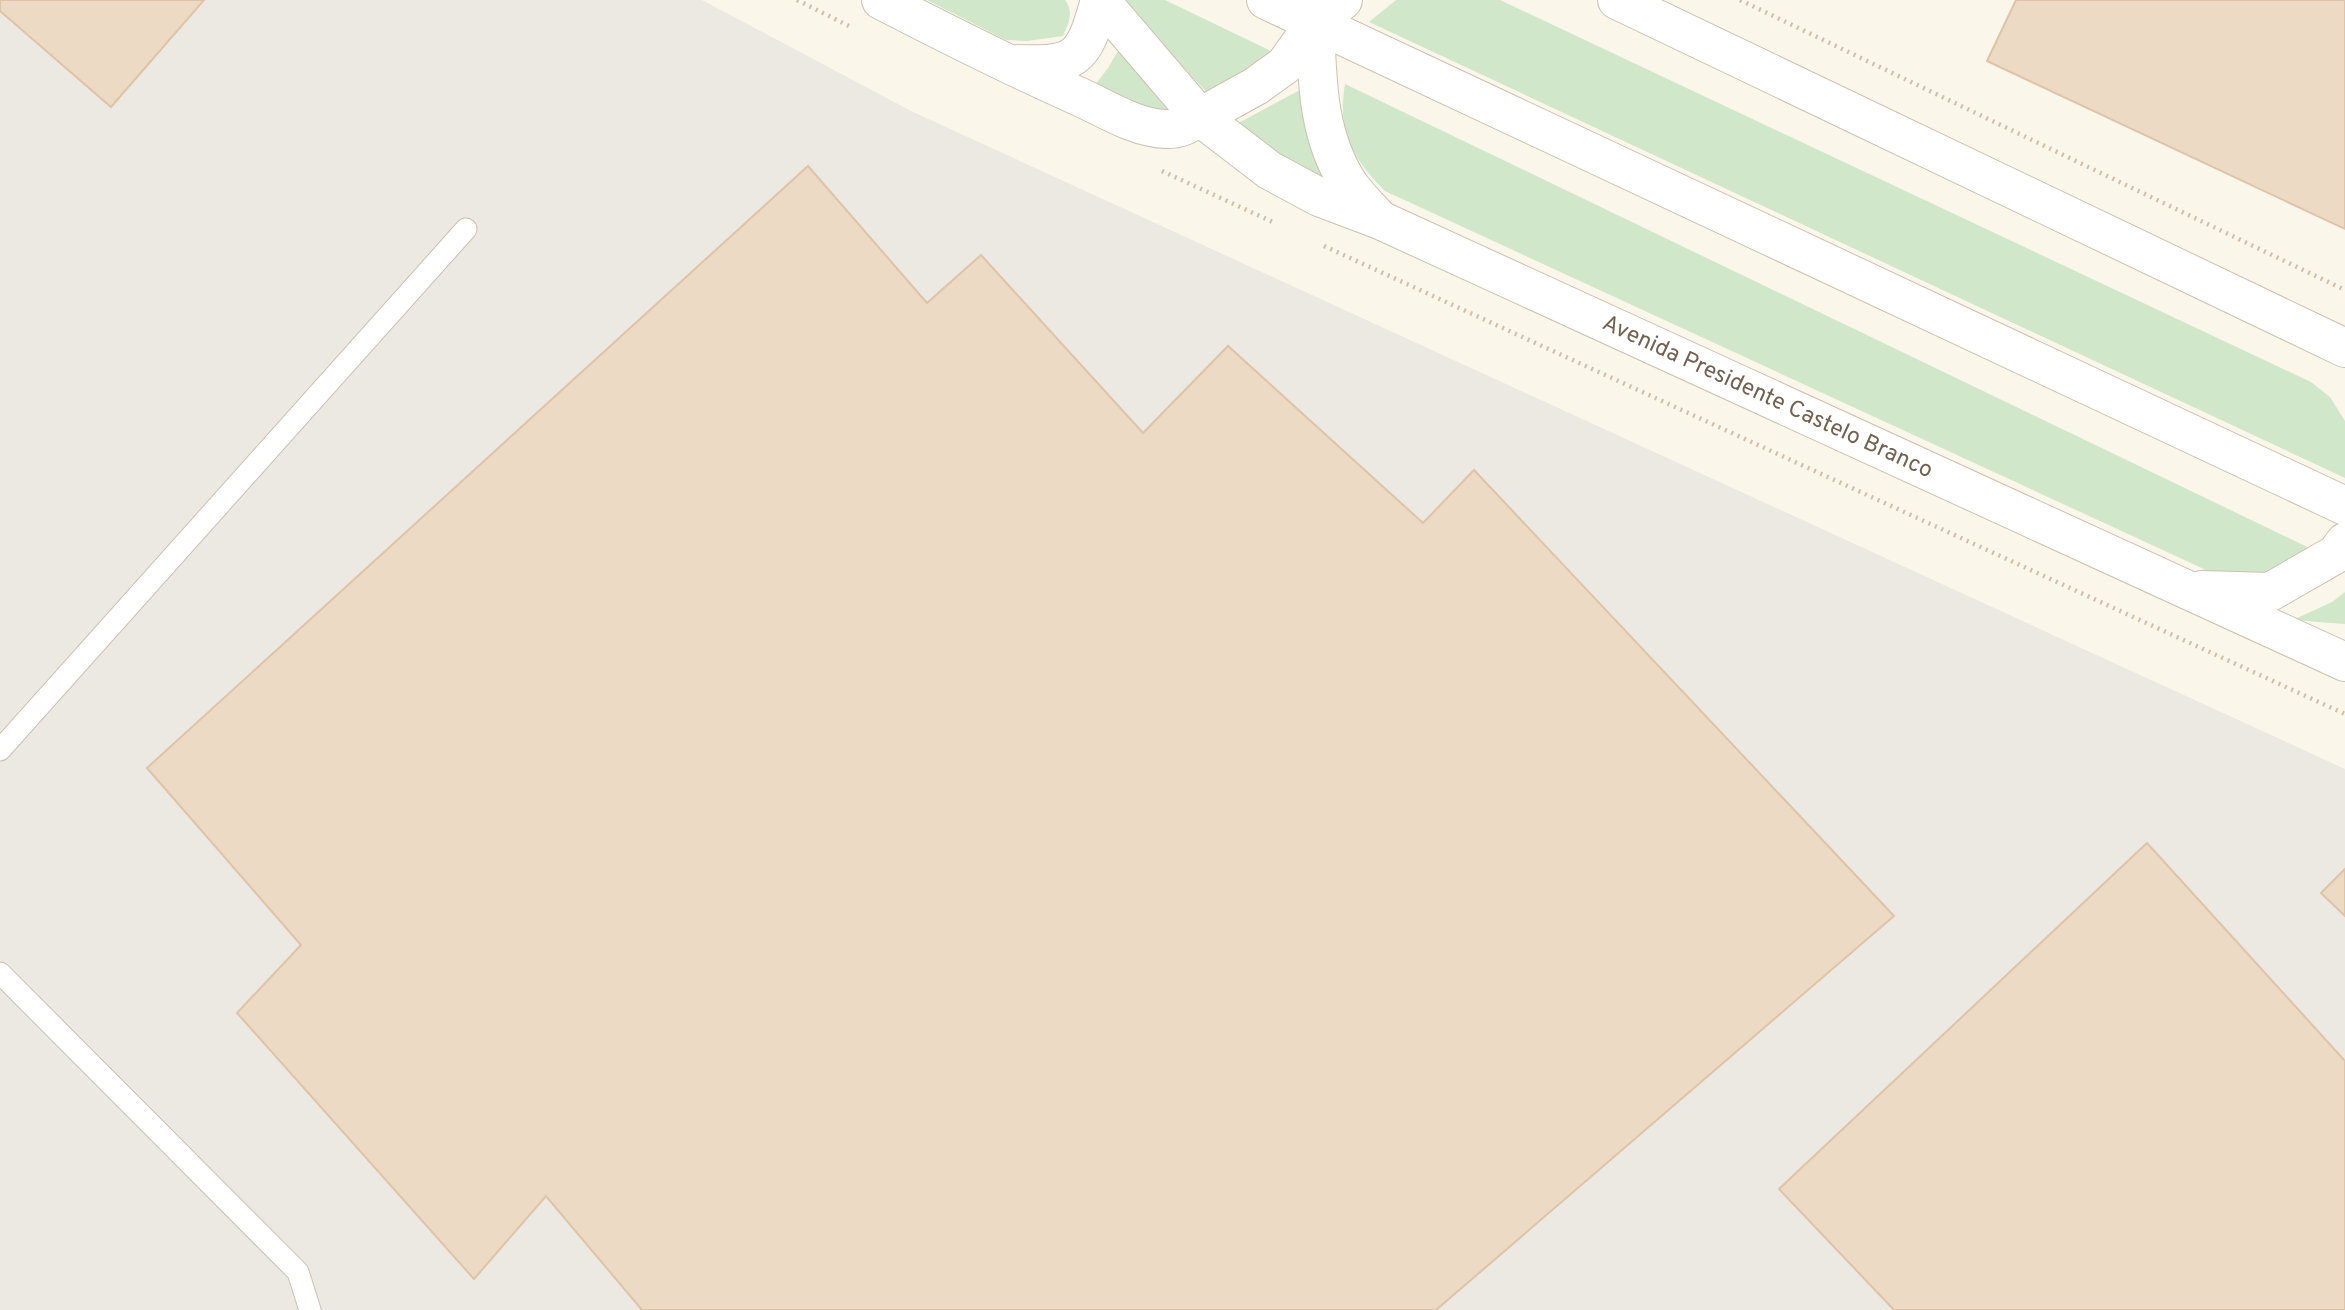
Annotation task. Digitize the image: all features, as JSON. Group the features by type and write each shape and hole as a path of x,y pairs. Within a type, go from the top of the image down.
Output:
{"main road":[{"name":"Avenida Presidente Castelo Branco","path":"881,0 1006,64 1125,118 1162,130 1174,130 1187,126 1200,117"},
{"name":"Avenida Presidente Castelo Branco","path":"1006,64 1047,65 1081,52 1090,36 1100,0"},
{"name":"Avenida Presidente Castelo Branco","path":"1100,0 1200,117 1269,170 1319,197 1380,220 2345,662"},
{"path":"1265,0 1326,8 2345,506"},
{"path":"1617,0 2342,350"},
{"path":"1200,117 1256,86 1285,65 1326,8"},
{"path":"1326,8 1317,86 1322,118 1332,149 1350,185 1380,220"},
{"path":"2186,590 2270,592 2336,554 2345,542"},
{"path":"2301,643 2345,644"}],"lane":[{"path":"0,750 466,229"},
{"path":"0,973 298,1272 310,1310"}],"path":[{"path":"797,0 852,28"},
{"path":"1740,0 2345,290"},
{"path":"1158,170 1284,227"},
{"path":"1322,245 2345,714"}],"shaded area":[{"path":"0,0 702,0 911,111 2345,769 2345,1310 0,1310"}],"green space":[{"path":"927,0 1065,0 1070,18 1063,36 1027,41 1006,40"},
{"path":"1121,0 1165,0 1275,53 1210,96"},
{"path":"1396,0 1500,0 2311,382 2330,397 2345,421 2345,478 1369,22"},
{"path":"1121,46 1176,120 1092,89"},
{"path":"1345,84 2324,555 2280,579 2232,582 1385,191 1356,155 1345,130"},
{"path":"1300,90 1333,190 1229,128"},
{"path":"2345,592 2345,624 2293,620 2332,602"}],"building":[{"path":"0,0 204,0 111,107 0,11"},
{"path":"2016,0 2345,0 2345,229 1987,61"},
{"path":"808,166 927,303 981,255 1143,433 1228,346 1423,523 1474,470 1894,916 1436,1310 642,1310 546,1196 474,1279 237,1013 301,945 147,768"},
{"path":"2147,843 2345,1061 2345,1310 1894,1310 1779,1189"},
{"path":"2345,869 2345,916 2321,893"}]}
